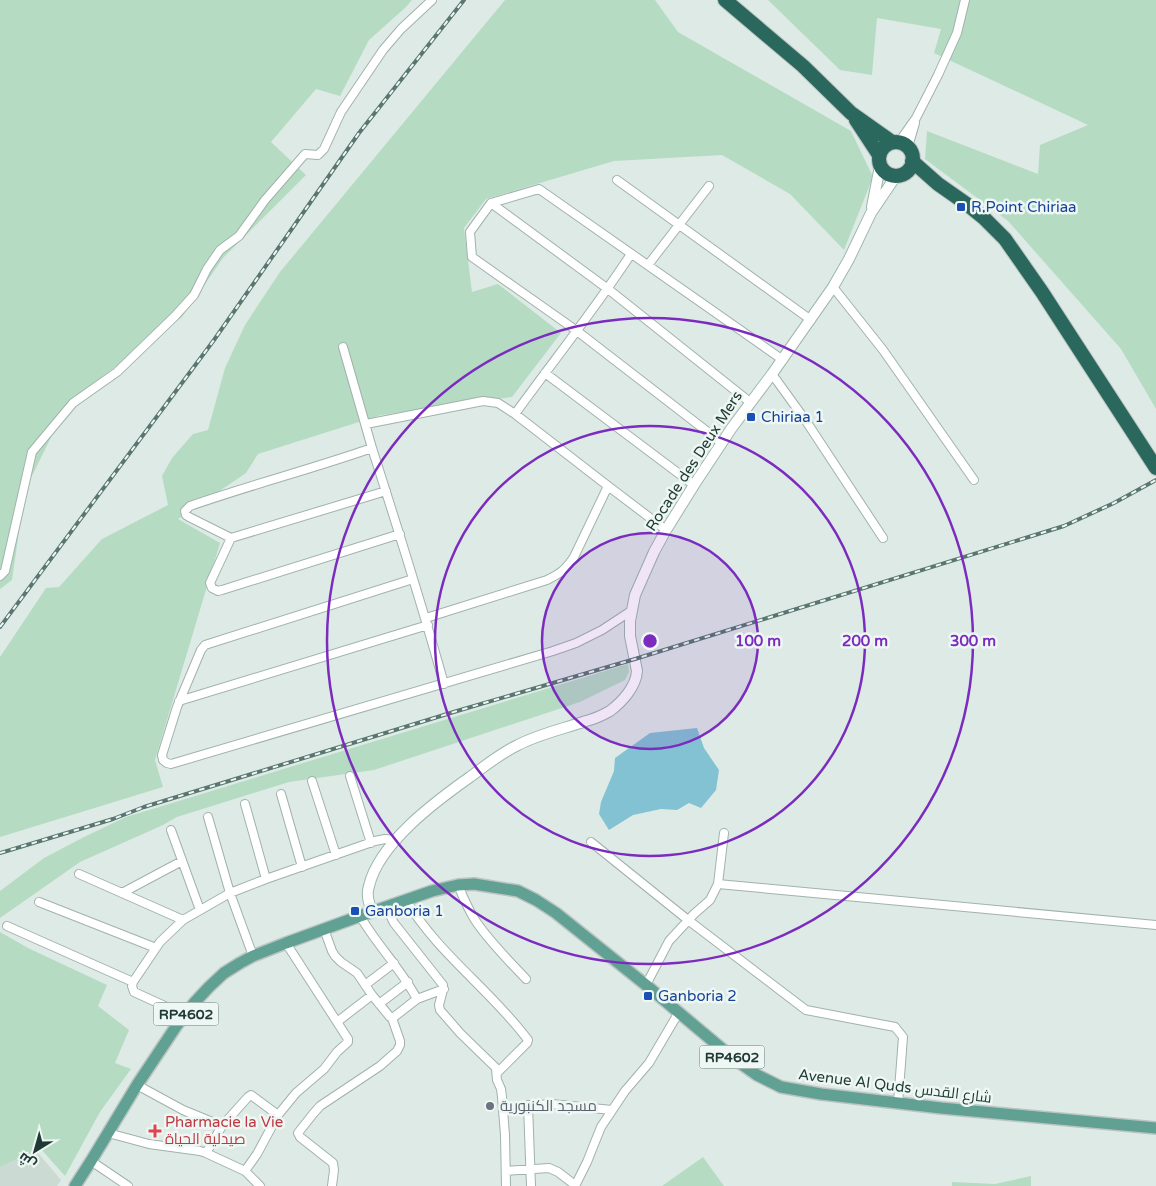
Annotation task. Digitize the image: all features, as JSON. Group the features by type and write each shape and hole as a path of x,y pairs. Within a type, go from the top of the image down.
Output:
{"highway":[{"path":"725,0 796,60 851,113 911,151 912,161 908,171 900,175"},
{"path":"851,113 887,173 938,184"},
{"path":"880,161 884,147 900,144"},
{"path":"912,161 938,184 984,218 1005,239 1042,292 1155,466"}],"main road":[{"name":"Rocade des Deux Mers","path":"871,213 880,161"},
{"name":"Rocade des Deux Mers","path":"372,912 368,899 368,886 372,875 381,859 423,812 503,753 517,745 595,718 621,702 637,676 630,636 631,611 635,595 654,552 694,485 722,443 783,360 833,287 871,213 900,175"},
{"name":"Avenue Al Quds شارع القدس","path":"75,1186 137,1085 177,1025 209,986 224,973 253,956 360,916 432,891 458,885 474,884 518,891 556,913 741,1063 757,1075 781,1087 821,1094 898,1103 1156,1128"}],"street":[{"path":"0,576 5,571 32,452 73,403 117,372 175,316 194,295 207,269 220,250 239,236 265,200 305,154 318,155 324,149 341,112 383,50 401,29 432,0"},
{"path":"900,144 916,118 957,33 965,0"},
{"path":"617,180 811,320"},
{"path":"648,266 709,186"},
{"path":"722,443 576,331 472,257 470,232 491,204 539,189 783,360"},
{"path":"491,204 608,289 751,402"},
{"path":"515,414 608,289 631,254"},
{"path":"833,287 883,350 974,480"},
{"path":"343,347 372,448 427,621 444,684"},
{"path":"545,373 694,485"},
{"path":"772,374 806,421 883,538"},
{"path":"366,424 483,402 498,403 666,530"},
{"path":"372,448 190,506 186,509 185,513 189,517 231,538 386,491"},
{"path":"179,701 427,621 547,580 559,574 574,557 608,486"},
{"path":"231,538 210,583 212,588 218,591 400,534"},
{"path":"413,580 205,645 201,650 179,701 162,755 163,760 171,764 576,643 602,630 631,611"},
{"path":"350,776 370,843"},
{"path":"312,781 336,855"},
{"path":"281,794 302,866"},
{"path":"245,804 266,879"},
{"path":"208,817 230,893 253,956"},
{"path":"171,830 200,910"},
{"path":"646,985 669,941 710,900 718,884 724,833"},
{"path":"169,1008 134,992 132,986 160,942 183,920 230,893 266,879 370,843 385,839 397,840"},
{"path":"591,842 688,920 806,1010 895,1027 903,1037 898,1103"},
{"path":"122,893 182,861"},
{"path":"79,874 183,920"},
{"path":"718,884 1156,926"},
{"path":"458,885 475,921 526,979"},
{"path":"406,900 429,933 495,1002 528,1040 497,1073"},
{"path":"39,902 156,948"},
{"path":"386,907 394,923 443,985 444,989 439,1005 440,1010 494,1065 501,1091 503,1108 506,1186"},
{"path":"360,916 408,982 417,999"},
{"path":"7,926 133,982"},
{"path":"324,929 335,956 352,968 388,1016 392,1018 400,1040 397,1052 370,1074 320,1106 298,1133 300,1137 333,1163 332,1186"},
{"path":"245,1171 258,1154 278,1115 296,1093 324,1069 348,1039 286,943"},
{"path":"365,986 394,962"},
{"path":"379,1004 408,982"},
{"path":"392,1018 417,999 444,989"},
{"path":"337,1022 372,995"},
{"path":"506,1171 549,1168 558,1172 575,1186 602,1127 612,1110 625,1091 649,1063 679,1012"},
{"path":"137,1085 183,1110 222,1126"},
{"path":"206,1153 222,1126 251,1095 278,1115"},
{"path":"503,1108 551,1104 612,1110"},
{"path":"528,1105 531,1186"},
{"path":"108,1133 136,1141 206,1153 245,1171 260,1186"},
{"path":"91,1161 128,1186"}],"shaded area":[{"path":"33,1147 61,1180 57,1186 0,1186 0,1161"}],"green space":[{"path":"0,0 412,0 369,40 340,96 316,89 271,142 306,175 223,258 182,317 76,396 66,407 25,490 12,580 0,589"},
{"path":"505,0 655,0 678,32 851,131 873,177 844,250 790,194 722,155 614,161 486,199 464,228 472,292 498,284 561,333 512,397 381,415 258,454 246,473 178,519 220,543 155,760 163,787 0,837 0,657 46,588 59,587 102,539 168,505 162,476 172,458 193,434 208,430 225,368 245,325 280,272"},
{"path":"768,0 1156,0 1156,409 1121,349 1008,221 925,159 927,131 1038,174 1040,145 1088,125 934,53 941,29 877,18 872,75 840,70"},
{"path":"628,664 629,672 625,680 580,702 374,770 289,782 177,817 80,862 0,918 0,891 44,858 126,817"},
{"path":"0,932 28,948 107,985 98,1006 129,1030 115,1063 131,1069 100,1112 65,1176 40,1148 0,1167"},
{"path":"703,1157 724,1186 662,1186"},
{"path":"1031,1176 1031,1186 952,1186 952,1182 995,1184"}],"water":[{"path":"697,728 704,748 719,770 716,790 701,808 689,803 677,810 661,809 633,815 609,830 599,814 601,802 614,771 615,758 650,733"}],"railway":[{"path":"0,627 214,340 359,133 464,0"},
{"path":"0,853 113,819 144,807 457,711 635,659 1064,526 1114,503 1156,480"}],"place":[{"name":"R.Point Chiriaa","path":"961,207"},
{"name":"Chiriaa 1","path":"751,417"},
{"name":"Ganboria 1","path":"355,911"},
{"name":"Ganboria 2","path":"648,996"},
{"name":"مسجد الكنبورية","path":"490,1106"},
{"name":"Pharmacie la Vie صيدلية الحياة","path":"155,1131"}]}
